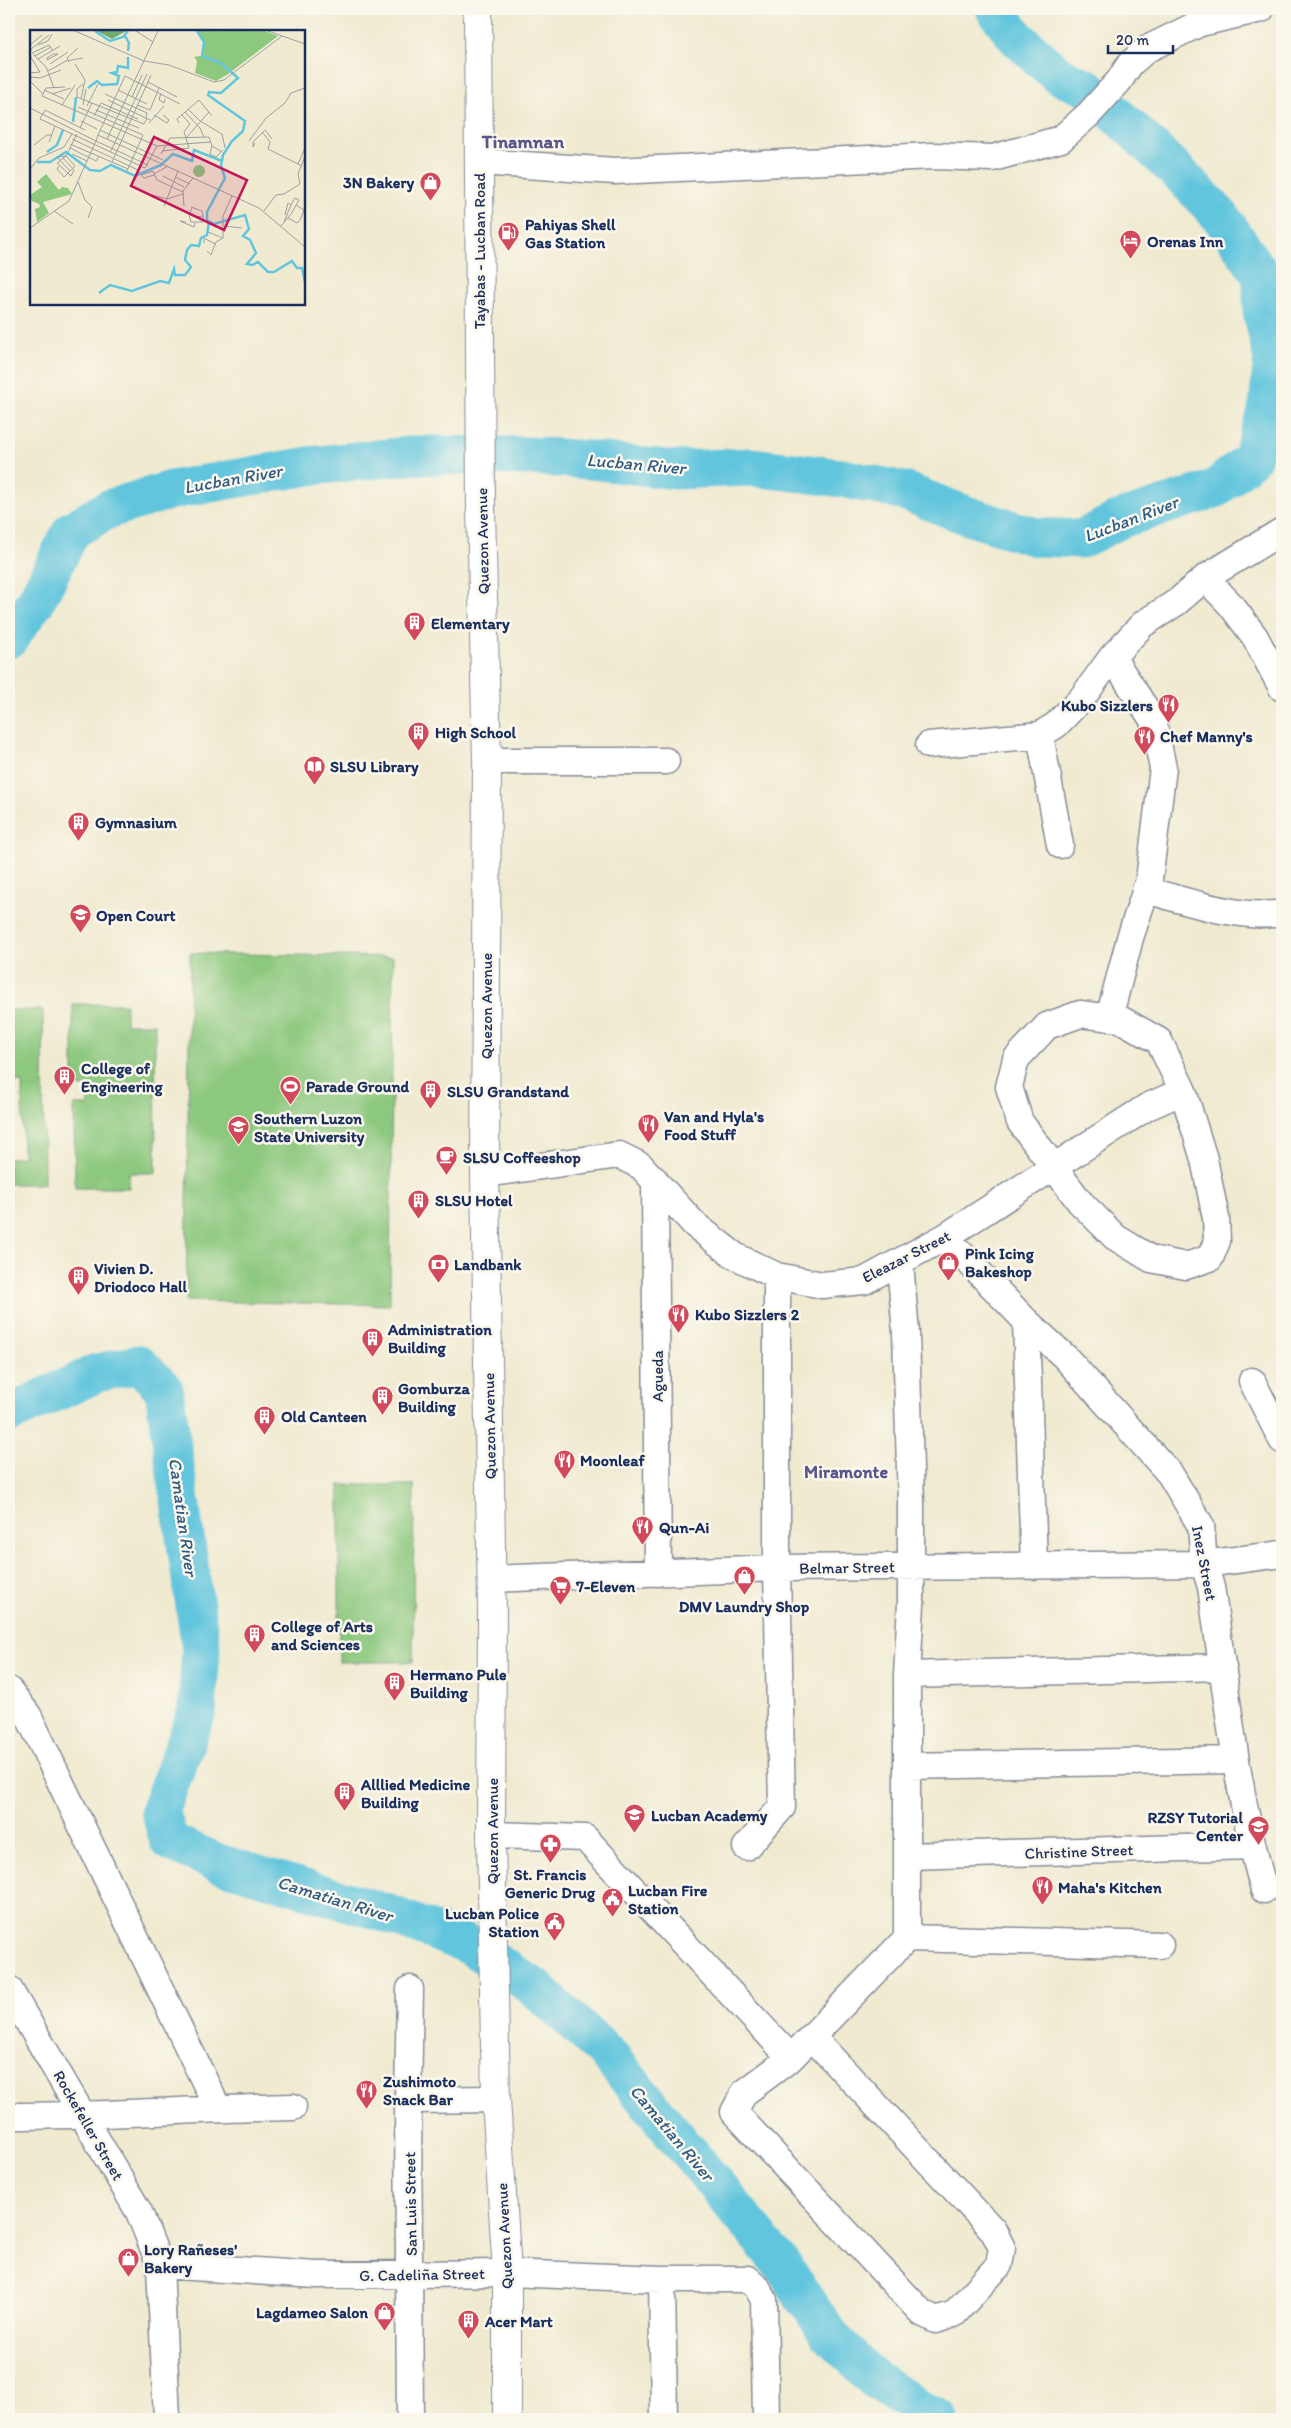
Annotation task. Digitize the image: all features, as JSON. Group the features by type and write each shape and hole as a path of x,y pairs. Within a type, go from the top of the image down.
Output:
{"main road":[{"name":"Tayabas - Lucban Road","path":"478,9 481,433"},
{"name":"Quezon Avenue","path":"481,433 487,761 485,1174 491,1836 496,2098 508,2273 507,2419"}],"street":[{"path":"479,162 615,171 933,156 993,158 1061,139 1089,114 1119,81 1130,64 1147,49 1198,16 1261,9"},
{"path":"929,745 1040,735 1056,725 1082,698 1112,657 1143,624 1177,602 1205,578 1282,531"},
{"path":"1205,578 1231,606 1255,637 1282,688"},
{"path":"1109,1018 1130,938 1149,880 1163,768 1153,720 1112,657"},
{"path":"1040,735 1060,845"},
{"path":"487,761 666,761"},
{"path":"1145,890 1238,912 1270,915 1282,913"},
{"path":"1080,1014 1120,1019 1159,1041 1183,1091 1204,1160 1216,1218 1217,1242 1210,1258 1186,1266 1151,1259 1115,1237 1080,1202 1020,1122 1009,1087 1016,1059 1047,1026 1080,1014"},
{"name":"Eleazar Street","path":"485,1174 619,1155 641,1166 696,1225 735,1256 777,1276 822,1285 864,1281 945,1237 1147,1107 1183,1091"},
{"name":"Agueda","path":"655,1180 658,1573"},
{"name":"Inez Street","path":"945,1237 1026,1321 1065,1357 1170,1474 1201,1526 1204,1564 1211,1587 1236,1760 1252,1846 1264,1890"},
{"path":"812,2037 992,2230 1002,2248 998,2266 954,2314 936,2320 922,2313 734,2112 744,2094 791,2058 907,1938 907,1675 911,1567 906,1342 900,1263"},
{"path":"746,1847 782,1807 777,1568 777,1276"},
{"path":"1026,1321 1034,1566"},
{"path":"1252,1381 1282,1440"},
{"name":"Belmar Street","path":"490,1579 777,1568 1204,1564 1282,1554"},
{"path":"907,1675 1223,1667"},
{"path":"9,1690 28,1715 218,2109"},
{"path":"907,1766 1236,1760"},
{"path":"491,1836 585,1838 791,2058"},
{"name":"Christine Street","path":"907,1856 1252,1846"},
{"path":"907,1938 1160,1945"},
{"name":"Rockefeller Street","path":"9,1989 139,2212 160,2265 167,2419"},
{"name":"San Luis Street","path":"410,1989 408,2100 411,2275 410,2419"},
{"path":"408,2100 496,2098"},
{"path":"9,2116 84,2116 293,2107"},
{"name":"G. Cadeliña Street","path":"160,2265 317,2275 508,2273 662,2279 748,2279 757,2287 764,2300 766,2419"},
{"path":"662,2279 664,2419"}],"green space":[{"name":"Parade Ground","path":"190,953 393,957 390,1305 186,1301"},
{"path":"73,1004 126,1004 126,1024 155,1024 156,1173 129,1173 129,1188 75,1188 74,1105 88,1105 87,1087 73,1086"},
{"path":"9,1010 43,1010 44,1184 9,1184 9,1158 23,1157 22,1082 9,1082"},
{"path":"339,1485 414,1485 413,1662 339,1662"}],"waterway":[{"name":"Lucban River","path":"9,639 36,601 72,530 109,509 171,490 309,466 419,455 528,456 589,460 675,470 752,467 842,478 904,491 971,517 1036,537 1081,539 1121,519 1215,489 1252,458 1268,406 1273,358 1262,311 1262,276 1221,217 1183,177 1089,89 1058,75 1016,37 995,9"},
{"path":"1268,406 1282,403"},
{"name":"Camatian River","path":"9,1414 97,1373 139,1364 164,1389 201,1649 197,1712 160,1810 169,1841 218,1863 389,1914 467,1944 534,1987 606,2052 783,2266 829,2334 874,2379 922,2411 939,2419"}],"place":[{"name":"3N Bakery","path":"430,201"},
{"name":"Pahiyas Shell Gas Station","path":"509,252"},
{"name":"Orenas Inn","path":"1131,260"},
{"name":"Elementary","path":"415,642"},
{"name":"Kubo Sizzlers","path":"1169,724"},
{"name":"High School","path":"419,751"},
{"name":"Chef Manny's","path":"1144,755"},
{"name":"SLSU Library","path":"314,785"},
{"name":"Gymnasium","path":"79,841"},
{"name":"Open Court","path":"80,934"},
{"name":"College of Engineering","path":"65,1096"},
{"name":"Parade Ground","path":"290,1105"},
{"name":"SLSU Grandstand","path":"431,1110"},
{"name":"Van and Hyla's Food Stuff","path":"648,1144"},
{"name":"Southern Luzon State University","path":"238,1146"},
{"name":"SLSU Coffeeshop","path":"447,1176"},
{"name":"SLSU Hotel","path":"419,1219"},
{"name":"Pink Icing Bakeshop","path":"949,1281"},
{"name":"Landbank","path":"438,1283"},
{"name":"Vivien D. Driodoco Hall","path":"78,1296"},
{"name":"Kubo Sizzlers 2","path":"679,1333"},
{"name":"Administration Building","path":"372,1357"},
{"name":"Gomburza Building","path":"382,1416"},
{"name":"Old Canteen","path":"265,1435"},
{"name":"Moonleaf","path":"564,1479"},
{"name":"Qun-Ai","path":"643,1546"},
{"name":"DMV Laundry Shop","path":"744,1596"},
{"name":"7-Eleven","path":"560,1605"},
{"name":"College of Arts and Sciences","path":"255,1654"},
{"name":"Hermano Pule Building","path":"394,1702"},
{"name":"Alllied Medicine Building","path":"345,1812"},
{"name":"Lucban Academy","path":"635,1834"},
{"name":"RZSY Tutorial Center","path":"1259,1845"},
{"name":"St. Francis Generic Drug","path":"550,1864"},
{"name":"Maha's Kitchen","path":"1042,1906"},
{"name":"Lucban Fire Station","path":"612,1918"},
{"name":"Lucban Police Station","path":"555,1941"},
{"name":"Zushimoto Snack Bar","path":"367,2109"},
{"name":"Lory Rañeses' Bakery","path":"128,2277"},
{"name":"Lagdameo Salon","path":"384,2331"},
{"name":"Acer Mart","path":"469,2340"}],"district":[{"name":"Tinamnan","path":"523,141"},
{"name":"Miramonte","path":"846,1472"}]}
